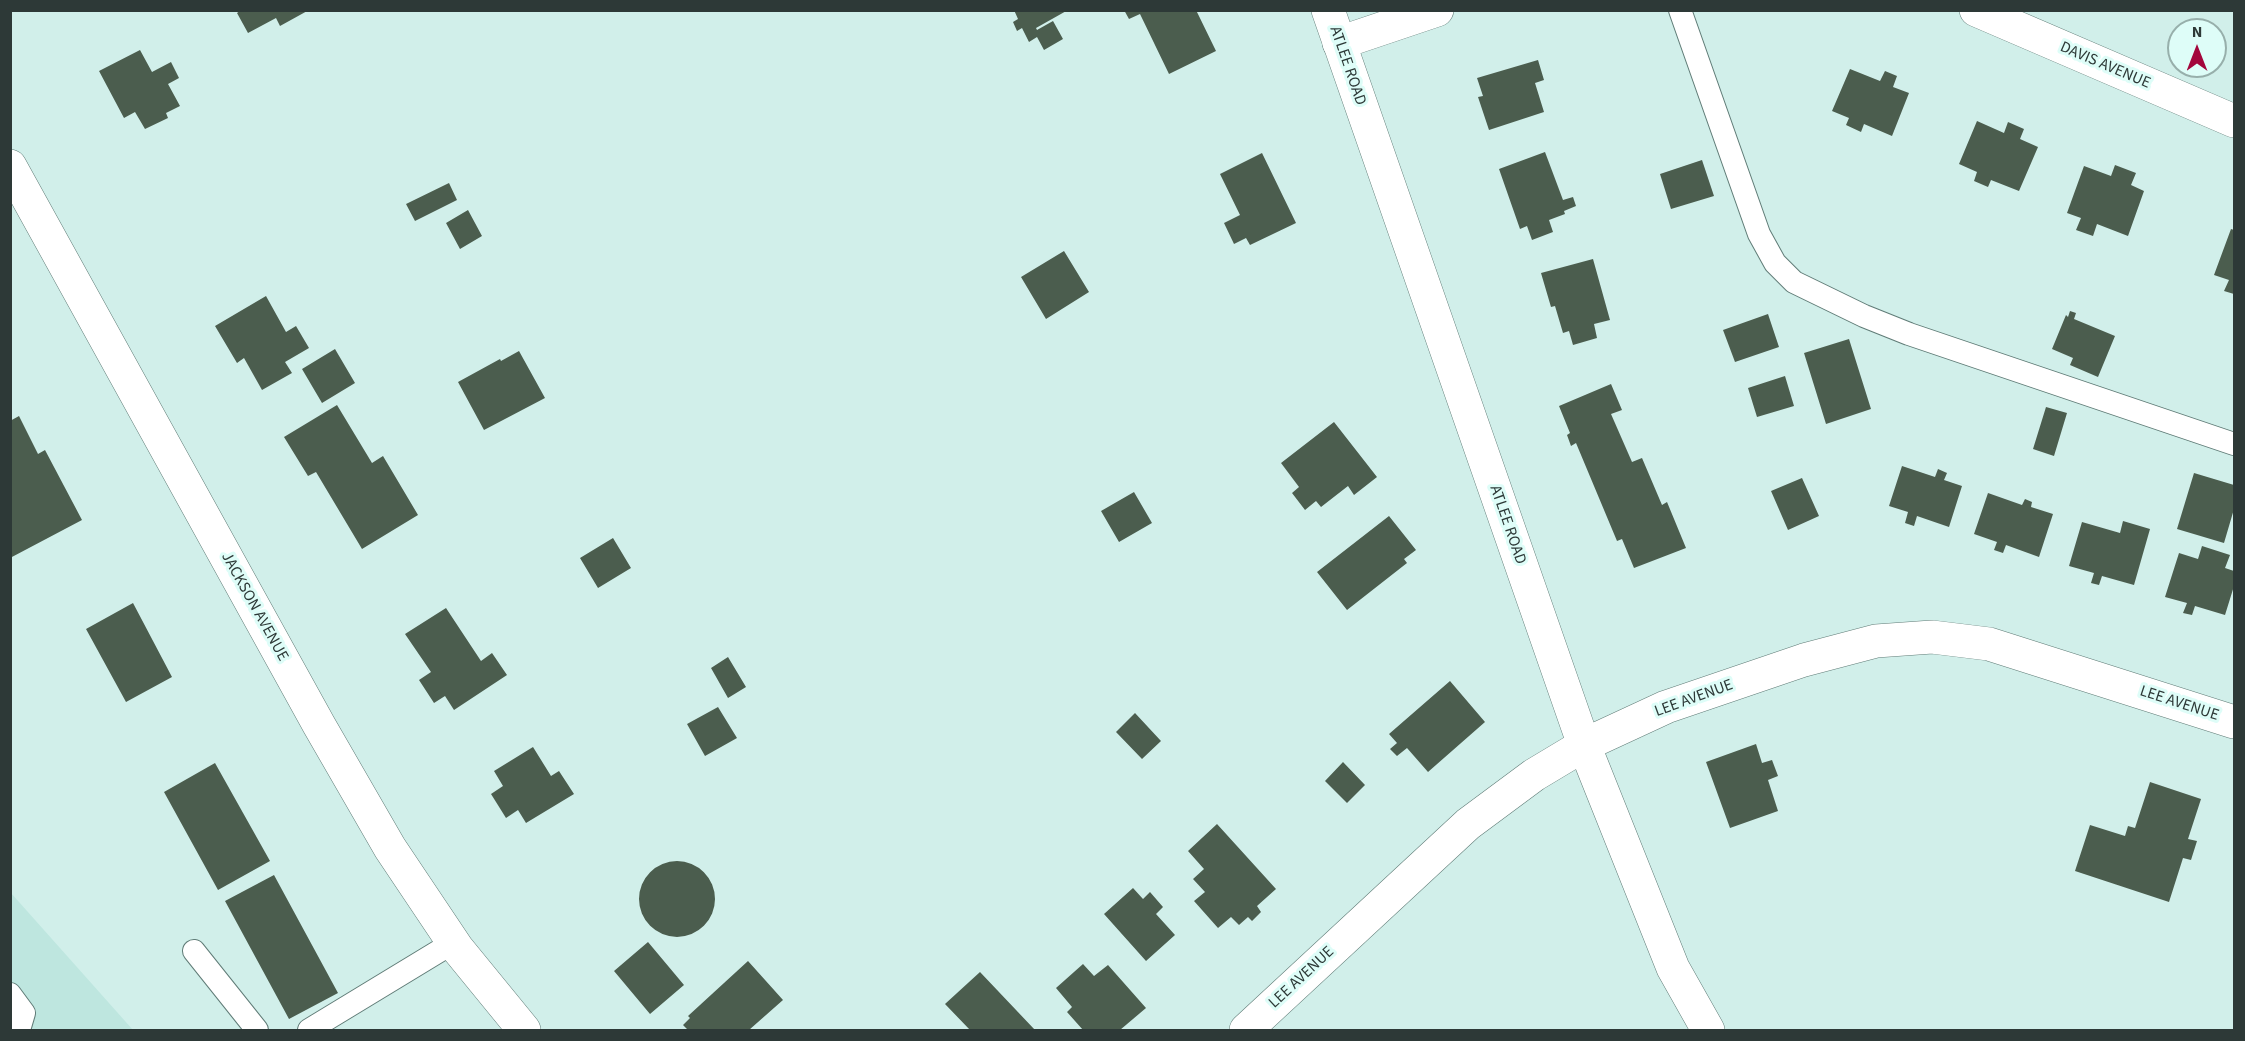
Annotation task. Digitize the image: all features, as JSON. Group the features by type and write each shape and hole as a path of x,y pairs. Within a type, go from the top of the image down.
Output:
{"street":[{"name":"ATLEE ROAD","path":"1328,10 1584,745 1673,968 1708,1030"},
{"path":"1339,43 1437,10"},
{"name":"DAVIS AVENUE","path":"1976,10 2235,121"},
{"name":"JACKSON AVENUE","path":"10,166 319,725 390,848 454,942 524,1030"},
{"name":"LEE AVENUE","path":"1246,1030 1468,824 1534,775 1584,745 1666,707 1804,660 1876,641 1932,637 1989,644 2235,722"}],"lane":[{"path":"1680,10 1759,234 1775,263 1794,282 1864,316 1909,334 2235,444"},
{"path":"309,1030 454,942"},
{"path":"194,951 257,1030"},
{"path":"10,994 24,1013 19,1030"}],"shaded area":[{"path":"11,893 133,1030 11,1030"}],"building":[{"path":"241,10 309,10 280,26 276,18 248,33 237,13"},
{"path":"1014,10 1068,10 1036,28 1037,30 1053,21 1063,39 1044,50 1037,37 1029,42 1022,28 1017,31 1013,22 1018,19"},
{"path":"1124,10 1196,10 1216,51 1169,74 1140,14 1129,19"},
{"path":"140,50 152,72 171,62 179,78 168,84 180,106 166,113 168,118 145,129 135,112 124,118 99,71"},
{"path":"1538,60 1544,80 1535,83 1544,112 1489,130 1478,97 1483,96 1477,78"},
{"path":"1850,69 1880,81 1885,71 1897,76 1893,87 1909,93 1892,136 1864,124 1861,132 1846,125 1849,118 1832,111"},
{"path":"1977,121 2004,133 2008,122 2024,129 2020,139 2038,147 2019,191 1991,180 1988,187 1974,181 1977,172 1959,164"},
{"path":"1545,152 1563,200 1573,197 1576,206 1564,211 1565,214 1549,220 1553,232 1532,240 1527,226 1520,229 1499,169"},
{"path":"1262,153 1296,223 1250,245 1246,238 1234,244 1224,223 1240,215 1220,174"},
{"path":"1702,160 1714,196 1671,209 1660,174"},
{"path":"2115,165 2136,173 2131,185 2144,191 2128,236 2097,224 2093,236 2076,230 2081,218 2067,213 2084,166 2111,176"},
{"path":"449,183 457,200 415,221 406,204"},
{"path":"468,210 482,236 460,249 446,223"},
{"path":"2231,229 2234,230 2234,294 2224,291 2229,280 2214,275"},
{"path":"1064,251 1089,292 1046,319 1021,277"},
{"path":"1593,259 1610,320 1594,324 1597,338 1573,345 1569,331 1563,333 1555,306 1551,307 1541,273"},
{"path":"266,296 286,332 296,326 309,348 285,362 292,373 262,390 244,358 237,363 215,326"},
{"path":"2070,311 2076,313 2074,319 2115,336 2098,377 2070,365 2073,358 2052,349 2066,315 2068,317"},
{"path":"1768,314 1779,347 1735,362 1723,330"},
{"path":"1849,339 1871,409 1826,424 1804,353"},
{"path":"335,349 355,383 322,403 302,369"},
{"path":"519,351 545,398 484,430 458,382"},
{"path":"1785,376 1794,406 1757,417 1748,388"},
{"path":"1611,384 1622,410 1611,414 1632,462 1642,458 1662,505 1667,502 1686,548 1634,568 1622,539 1617,541 1576,443 1571,446 1567,435 1570,433 1559,406"},
{"path":"337,405 372,463 383,456 418,515 362,549 316,472 308,476 284,437"},
{"path":"2046,407 2067,413 2054,456 2033,449"},
{"path":"19,416 38,454 45,450 82,520 10,558 10,421"},
{"path":"1334,422 1377,477 1354,495 1348,486 1321,507 1316,501 1305,510 1292,493 1299,487 1281,463"},
{"path":"1902,466 1935,477 1938,469 1947,473 1944,480 1962,486 1949,527 1917,516 1914,526 1905,523 1908,512 1889,506"},
{"path":"2194,473 2234,485 2234,509 2224,543 2177,529"},
{"path":"1802,478 1819,516 1788,530 1771,491"},
{"path":"1134,492 1152,523 1119,542 1101,511"},
{"path":"1988,493 2022,505 2025,499 2032,502 2031,507 2053,514 2039,557 2006,545 2003,553 1994,550 1997,542 1974,534"},
{"path":"1389,516 1416,550 1404,559 1407,563 1347,610 1317,572"},
{"path":"2123,521 2150,529 2134,585 2102,576 2099,585 2091,583 2094,573 2069,566 2082,522 2120,533"},
{"path":"613,538 631,568 598,588 580,558"},
{"path":"2202,546 2230,555 2225,568 2234,571 2234,586 2225,615 2195,606 2192,615 2183,613 2187,603 2165,597 2179,553 2198,559"},
{"path":"133,603 172,677 126,702 86,629"},
{"path":"446,608 481,661 492,653 507,675 454,710 445,696 434,703 419,680 431,672 405,634"},
{"path":"728,657 746,687 728,698 711,668"},
{"path":"1450,681 1485,722 1428,772 1407,748 1397,756 1390,749 1397,743 1389,734"},
{"path":"718,707 737,738 705,756 687,724"},
{"path":"1135,713 1161,741 1142,759 1116,732"},
{"path":"1756,744 1762,763 1772,760 1778,776 1768,780 1778,811 1730,828 1706,762"},
{"path":"533,747 551,776 559,771 574,794 526,823 518,810 506,818 491,794 503,786 494,771"},
{"path":"1343,762 1365,785 1347,803 1325,781"},
{"path":"215,763 270,861 218,890 164,792"},
{"path":"2150,782 2201,799 2188,839 2197,841 2191,860 2183,858 2169,902 2075,871 2090,825 2125,836 2128,826 2135,828"},
{"path":"1217,824 1276,889 1257,906 1261,912 1252,921 1248,917 1239,925 1231,917 1218,928 1194,901 1205,892 1193,879 1204,869 1188,851"},
{"path":"677,861 692,864 704,872 712,884 715,899 712,914 704,926 692,934 677,937 662,934 650,926 642,914 639,899 642,884 650,872 662,864"},
{"path":"274,875 338,993 289,1019 225,901"},
{"path":"1133,888 1143,899 1150,892 1163,907 1156,914 1175,935 1146,961 1104,914"},
{"path":"648,942 684,985 650,1014 614,971"},
{"path":"748,961 783,1000 749,1030 688,1030 683,1025 690,1018 688,1016"},
{"path":"1083,964 1094,976 1108,965 1146,1008 1120,1030 1083,1030 1067,1012 1072,1007 1056,988"},
{"path":"980,972 1035,1030 970,1030 945,1004"}]}
